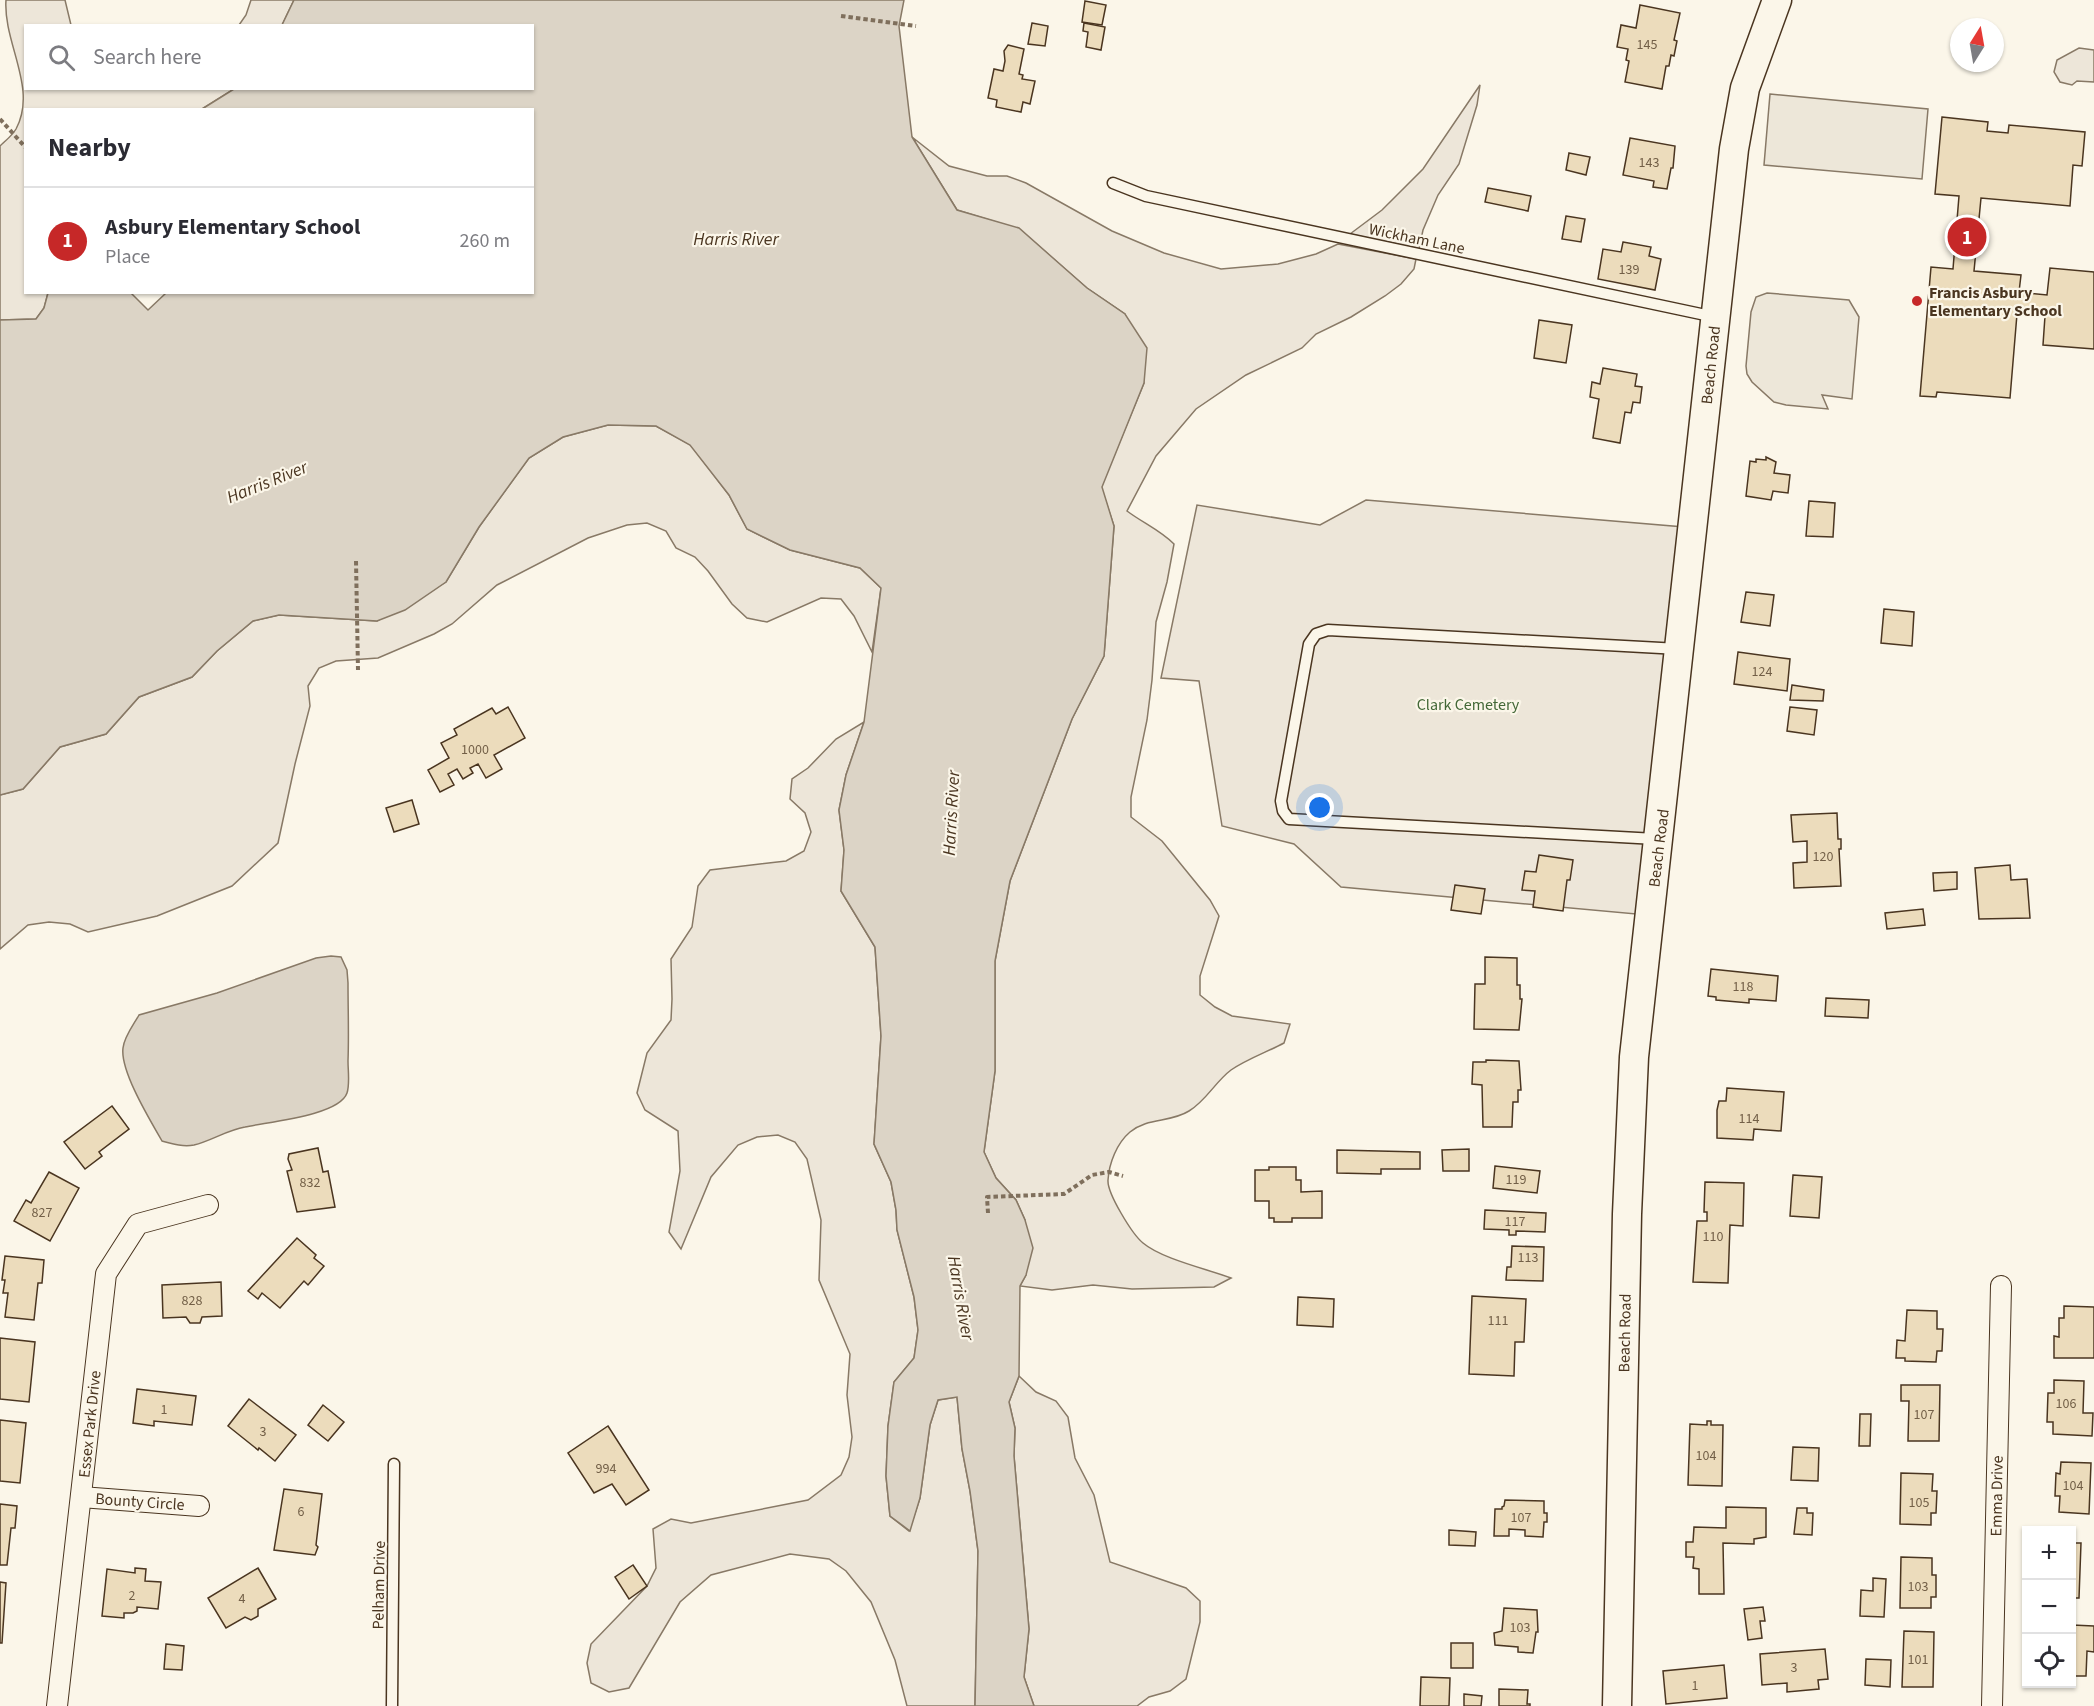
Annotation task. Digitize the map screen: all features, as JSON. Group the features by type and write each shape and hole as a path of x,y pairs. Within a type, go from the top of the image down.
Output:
{"street":[{"name":"Beach Road","path":"1617,1706 1627,1214 1633,1079 1727,203 1740,111 1750,70 1777,0"},
{"name":"Essex Park Drive","path":"57,1706 106,1274 138,1224 208,1205"},
{"name":"Emma Drive","path":"1992,1706 2001,1286"},
{"name":"Bounty Circle","path":"81,1497 200,1506"}],"lane":[{"name":"Wickham Lane","path":"1113,183 1146,196 1715,317"},
{"path":"1659,839 1289,819 1283,811 1281,801 1309,644 1316,634 1328,630 1679,649"},
{"name":"Pelham Drive","path":"392,1706 394,1464"}],"path":[{"path":"841,16 916,26"},
{"path":"0,119 24,146"},
{"path":"356,561 358,670"},
{"path":"988,1213 987,1197 1064,1194 1092,1175 1109,1172 1123,1176"}],"green space":[{"path":"6,0 65,0 71,24 24,24 24,90 232,90 204,108 24,108 24,294 48,294 44,308 36,319 0,320 0,146 16,129 22,113 23,98 22,82 6,16"},
{"path":"251,0 294,0 282,24 240,24 246,15"},
{"path":"2079,48 2094,50 2094,82 2077,81 2072,85 2060,82 2054,72 2057,60"},
{"path":"1480,85 1477,105 1459,164 1438,195 1423,230 1419,249 1350,234 1382,210 1423,169"},
{"path":"912,137 949,166 987,176 1007,176 1026,183 1112,231 1164,253 1221,269 1278,264 1316,254 1338,244 1416,259 1414,269 1401,284 1385,296 1351,317 1316,334 1302,348 1246,375 1196,409 1156,456 1127,511 1174,544 1156,622 1147,720 1131,797 1131,817 1162,841 1210,900 1219,916 1200,976 1200,995 1215,1007 1232,1016 1290,1024 1284,1043 1231,1070 1189,1111 1182,1115 1144,1124 1130,1132 1118,1148 1110,1167 1108,1180 1112,1194 1121,1213 1138,1238 1161,1254 1231,1278 1214,1287 1132,1289 1093,1285 1052,1290 1020,1286 1026,1275 1025,1220 1016,1200 996,1178 984,1152 995,1071 995,961 1010,881 1072,719 1104,656 1114,526 1101,487 1144,383 1125,314 1087,288 1019,229 957,210"},
{"path":"608,425 656,426 691,445 729,495 747,529 790,550 860,568 881,588 872,652 854,616 841,599 821,598 767,622 747,618 732,604 695,557 676,548 666,531 647,523 627,525 588,538 497,585 452,624 434,634 378,658 336,661 319,668 308,686 310,706 278,843 232,886 157,916 88,932 70,924 49,922 28,925 0,949 0,795 23,789 60,747 106,734 139,697 192,677 217,651 253,621 279,615 377,621 446,582 479,527 529,458 563,437"},
{"name":"Clark Cemetery","path":"1366,500 1684,527 1647,915 1341,887 1294,844 1222,826 1199,681 1161,678 1197,505 1320,525"},
{"path":"864,722 846,775 839,810 844,850 841,891 875,947 881,1036 874,1144 891,1182 897,1230 914,1297 918,1330 914,1358 894,1382 888,1426 886,1476 890,1516 909,1531 920,1498 930,1425 938,1400 957,1397 962,1449 978,1551 975,1706 907,1706 895,1660 871,1602 846,1571 829,1559 790,1554 711,1575 680,1602 629,1688 609,1692 591,1683 587,1663 591,1644 647,1586 656,1568 653,1529 671,1519 691,1523 808,1500 841,1475 849,1457 852,1437 847,1395 850,1354 819,1280 821,1220 807,1159 795,1142 778,1135 757,1137 738,1145 711,1177 681,1249 669,1232 680,1171 678,1131 645,1110 637,1093 647,1053 671,1020 671,959 692,927 698,886 710,870 786,861 804,851 811,832 805,813 790,799 792,779 808,768 836,739"},
{"path":"1019,1376 1036,1392 1056,1401 1068,1417 1075,1458 1094,1495 1110,1562 1186,1588 1200,1601 1200,1622 1186,1679 1170,1691 1149,1697 1137,1706 1034,1706 1024,1677 1029,1629 1014,1456 1015,1428 1009,1402"}],"shaded area":[{"path":"1770,94 1928,109 1922,179 1764,165"},
{"path":"1767,293 1849,300 1859,317 1852,399 1822,395 1828,409 1786,405 1774,402 1752,382 1747,374 1746,366 1751,312 1756,297"}],"water":[{"name":"Harris River","path":"294,0 904,0 899,26 912,137 957,210 1019,228 1087,288 1125,314 1147,348 1144,383 1102,487 1114,526 1104,656 1072,719 1010,881 995,961 995,1071 984,1152 996,1178 1016,1200 1025,1220 1033,1248 1026,1275 1020,1286 1019,1376 1009,1402 1015,1428 1014,1456 1029,1629 1024,1677 1034,1706 975,1706 978,1551 962,1449 957,1397 938,1400 930,1425 920,1498 910,1531 890,1516 886,1476 888,1426 894,1382 914,1358 918,1330 914,1297 897,1230 891,1182 874,1144 881,1036 875,947 841,891 844,850 839,810 846,775 864,722 881,588 860,568 790,550 747,529 729,495 690,445 656,426 608,425 563,437 529,458 479,527 446,582 405,610 377,621 279,615 253,621 217,651 192,677 139,697 106,734 60,747 23,789 0,795 0,320 36,319 44,308 48,294 534,294 534,108 204,108 232,90 534,90 534,24 282,24"},
{"path":"341,957 347,970 348,983 348,1086 347,1093 341,1101 317,1113 238,1128 194,1145 162,1141 137,1095 123,1058 125,1039 139,1015 217,993 316,958"}],"pier":[{"path":"132,294 165,294 148,310"}],"building":[{"path":"1085,1 1106,5 1102,25 1082,22"},
{"path":"1640,5 1680,13 1674,40 1677,41 1674,56 1671,55 1669,66 1666,66 1662,89 1625,82 1629,61 1626,60 1628,49 1617,47 1621,25 1636,28"},
{"path":"1032,23 1048,26 1045,46 1028,44"},
{"path":"1084,23 1105,27 1101,50 1086,47 1088,32 1083,31"},
{"path":"1008,45 1024,49 1019,74 1023,75 1022,79 1035,81 1030,104 1023,102 1021,112 996,107 997,100 988,98 994,69 1003,71 1004,51"},
{"path":"1942,117 1988,122 1987,131 2008,133 2009,125 2085,132 2082,166 2073,165 2070,206 1981,198 1974,271 2021,275 2019,292 2047,295 2050,268 2094,272 2094,349 2043,345 2045,316 2017,314 2010,398 1937,392 1936,397 1920,396 1931,267 1953,269 1959,196 1935,194"},
{"path":"1630,138 1675,146 1673,168 1671,168 1667,189 1653,187 1654,181 1623,175"},
{"path":"1569,153 1590,157 1586,175 1566,170"},
{"path":"1488,188 1531,196 1528,211 1485,202"},
{"path":"1566,216 1585,219 1581,242 1562,239"},
{"path":"1623,242 1651,247 1649,256 1661,259 1655,290 1598,279 1603,249 1621,252"},
{"path":"1539,320 1572,325 1566,363 1534,358"},
{"path":"1603,368 1637,374 1635,386 1642,387 1640,403 1633,402 1631,413 1625,412 1620,443 1593,438 1599,399 1590,397 1592,382 1600,384"},
{"path":"1766,457 1776,462 1774,473 1790,475 1788,493 1773,491 1771,500 1746,496 1750,461 1766,460"},
{"path":"1809,501 1835,503 1833,537 1806,536"},
{"path":"1746,592 1774,595 1770,626 1741,622"},
{"path":"1884,609 1914,612 1912,646 1881,643"},
{"path":"1738,652 1790,659 1787,691 1734,684"},
{"path":"1792,685 1824,690 1823,701 1790,700"},
{"path":"508,707 525,738 494,755 502,769 486,778 478,764 470,768 473,773 463,779 457,769 448,774 454,785 440,792 428,770 449,758 441,743 457,735 454,729 492,708 496,714"},
{"path":"1790,707 1817,710 1814,735 1787,731"},
{"path":"412,800 419,824 394,832 386,808"},
{"path":"1837,813 1838,839 1841,839 1841,849 1839,849 1841,886 1794,888 1793,863 1807,862 1807,841 1793,842 1791,815"},
{"path":"1539,855 1573,860 1570,880 1567,880 1563,911 1533,907 1535,891 1522,890 1525,871 1536,872"},
{"path":"2010,865 2011,880 2027,879 2030,918 1979,919 1975,868"},
{"path":"1957,872 1957,889 1934,891 1933,873"},
{"path":"1455,885 1485,889 1481,914 1451,910"},
{"path":"1923,909 1925,925 1887,929 1885,913"},
{"path":"1485,957 1517,958 1517,985 1520,985 1520,999 1522,999 1519,1030 1474,1029 1475,984 1485,984"},
{"path":"1711,969 1778,976 1776,1001 1749,999 1749,1003 1716,1000 1716,997 1708,996"},
{"path":"1826,998 1869,1000 1868,1018 1825,1016"},
{"path":"1486,1060 1519,1061 1521,1090 1518,1090 1518,1102 1513,1102 1512,1127 1483,1127 1482,1085 1472,1084 1473,1062 1486,1062"},
{"path":"1727,1088 1784,1092 1781,1131 1754,1129 1753,1140 1717,1138 1717,1110 1719,1101 1726,1101"},
{"path":"112,1106 129,1129 99,1152 102,1156 85,1169 64,1142"},
{"path":"318,1148 323,1172 328,1171 335,1207 297,1212 287,1171 292,1170 288,1159 289,1154"},
{"path":"1469,1149 1469,1171 1443,1171 1442,1150"},
{"path":"1337,1150 1420,1152 1420,1169 1381,1169 1381,1174 1337,1173"},
{"path":"1495,1166 1540,1171 1537,1193 1493,1188"},
{"path":"1269,1167 1296,1167 1296,1180 1301,1180 1301,1192 1322,1191 1322,1218 1292,1218 1292,1222 1274,1222 1274,1218 1269,1218 1269,1201 1255,1201 1255,1170 1269,1170"},
{"path":"49,1172 79,1188 50,1241 14,1221 26,1200 31,1203"},
{"path":"1793,1175 1822,1177 1819,1218 1790,1216"},
{"path":"1705,1182 1744,1183 1743,1226 1730,1225 1728,1283 1693,1282 1697,1221 1707,1221 1707,1212 1704,1212"},
{"path":"1485,1210 1546,1213 1545,1232 1516,1231 1516,1235 1509,1235 1509,1230 1484,1229"},
{"path":"297,1238 316,1255 314,1258 324,1266 308,1285 304,1281 280,1308 262,1293 258,1299 248,1291"},
{"path":"1512,1246 1544,1247 1543,1281 1506,1280 1507,1267 1511,1267"},
{"path":"5,1256 44,1260 42,1283 38,1283 34,1320 5,1317 8,1293 3,1293 5,1280 2,1280"},
{"path":"221,1282 222,1316 202,1317 200,1323 190,1323 186,1317 163,1318 162,1285"},
{"path":"1472,1296 1526,1299 1524,1342 1515,1342 1514,1376 1469,1374"},
{"path":"1298,1297 1334,1299 1333,1327 1297,1325"},
{"path":"2064,1306 2094,1307 2094,1358 2054,1358 2054,1336 2059,1337 2059,1318 2064,1318"},
{"path":"1907,1310 1937,1311 1937,1329 1943,1329 1942,1351 1937,1351 1936,1362 1905,1361 1905,1358 1896,1358 1897,1340 1905,1341"},
{"path":"0,1338 35,1342 29,1402 0,1399"},
{"path":"2054,1380 2084,1381 2083,1413 2093,1413 2092,1436 2053,1434 2053,1422 2047,1422 2048,1393 2054,1393"},
{"path":"1901,1385 1940,1385 1939,1441 1908,1441 1909,1401 1901,1401"},
{"path":"137,1389 196,1396 192,1425 154,1421 154,1426 133,1423"},
{"path":"249,1399 296,1435 275,1461 228,1426"},
{"path":"323,1405 344,1422 328,1441 308,1425"},
{"path":"1860,1414 1871,1414 1870,1446 1859,1446"},
{"path":"0,1420 26,1423 20,1483 0,1481"},
{"path":"1707,1421 1711,1421 1711,1425 1723,1425 1722,1486 1688,1485 1690,1424 1707,1425"},
{"path":"608,1426 649,1490 626,1505 612,1484 594,1493 568,1453"},
{"path":"1793,1447 1819,1448 1818,1481 1791,1480"},
{"path":"2061,1462 2091,1463 2089,1514 2059,1512 2060,1496 2055,1496 2056,1473 2060,1474"},
{"path":"1901,1473 1933,1474 1932,1491 1937,1491 1936,1513 1931,1513 1931,1525 1900,1524"},
{"path":"284,1489 322,1494 316,1545 318,1547 315,1555 274,1550"},
{"path":"1505,1500 1544,1501 1547,1522 1544,1522 1543,1537 1525,1536 1525,1530 1509,1529 1509,1536 1494,1536 1495,1509 1502,1509"},
{"path":"0,1504 17,1506 15,1528 11,1528 7,1565 0,1565"},
{"path":"1726,1507 1766,1508 1766,1537 1754,1539 1754,1544 1723,1543 1724,1594 1699,1594 1699,1569 1693,1568 1694,1557 1686,1557 1686,1542 1693,1542 1694,1527 1726,1528"},
{"path":"1797,1508 1807,1508 1807,1513 1813,1513 1812,1535 1794,1534"},
{"path":"1449,1530 1476,1532 1475,1546 1449,1545"},
{"path":"2076,1543 2081,1543 2079,1598 2076,1598"},
{"path":"1901,1557 1932,1558 1932,1575 1936,1575 1936,1597 1931,1597 1931,1608 1900,1608"},
{"path":"633,1565 647,1586 629,1599 615,1577"},
{"path":"135,1568 146,1569 145,1581 161,1582 158,1609 137,1607 137,1611 133,1613 124,1613 124,1618 102,1616 107,1569 135,1573"},
{"path":"258,1568 276,1599 258,1609 258,1616 251,1620 245,1617 226,1628 208,1598"},
{"path":"1873,1578 1886,1579 1884,1617 1860,1616 1861,1590 1873,1591"},
{"path":"0,1582 6,1583 2,1643 0,1643"},
{"path":"1763,1607 1765,1621 1760,1621 1762,1638 1748,1640 1744,1609"},
{"path":"1504,1608 1537,1610 1538,1632 1536,1632 1533,1653 1518,1652 1518,1647 1495,1645 1494,1633 1502,1631"},
{"path":"2076,1625 2094,1626 2094,1652 2087,1651 2086,1676 2076,1676"},
{"path":"1904,1631 1934,1632 1933,1687 1902,1687"},
{"path":"1451,1643 1473,1643 1473,1668 1451,1668"},
{"path":"166,1644 184,1646 182,1670 164,1669"},
{"path":"1825,1649 1828,1679 1818,1680 1819,1689 1787,1692 1787,1683 1762,1685 1760,1654"},
{"path":"1866,1659 1891,1660 1890,1687 1865,1685"},
{"path":"1724,1665 1727,1698 1666,1704 1663,1671"},
{"path":"1421,1677 1450,1678 1449,1706 1420,1706"},
{"path":"1499,1689 1528,1690 1527,1704 1530,1706 1499,1706"},
{"path":"1464,1694 1482,1696 1481,1706 1464,1706"}],"place":[{"name":"Asbury Elementary School","path":"1967,237"},
{"name":"Francis Asbury Elementary School","path":"1917,301"}]}
